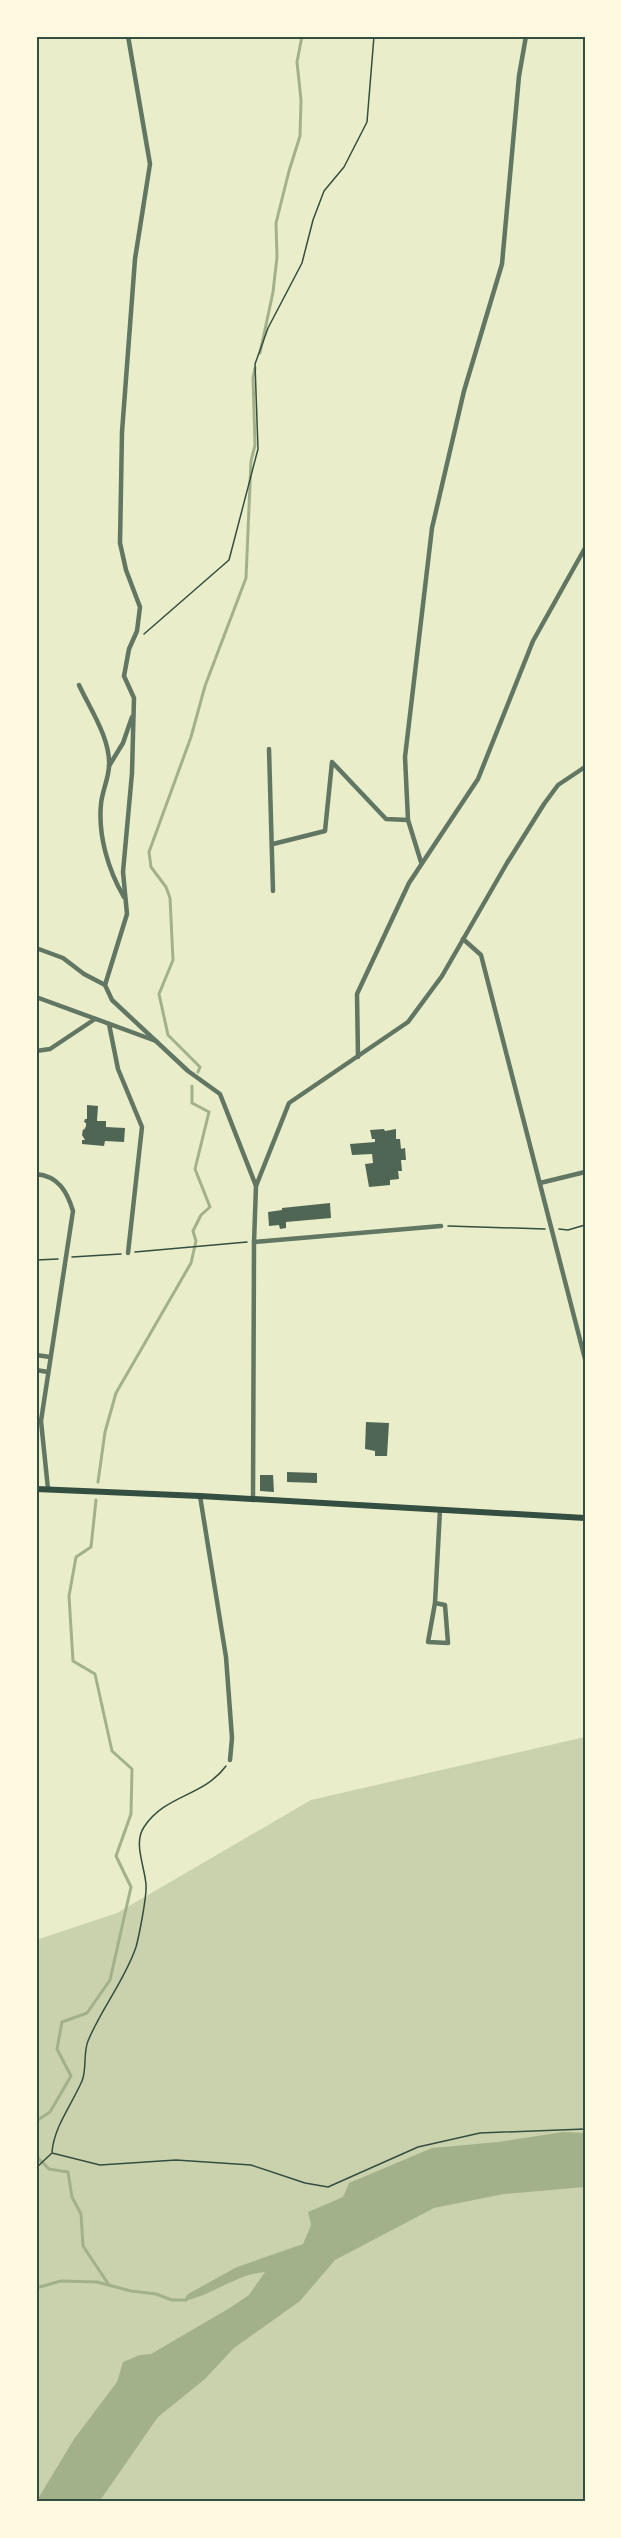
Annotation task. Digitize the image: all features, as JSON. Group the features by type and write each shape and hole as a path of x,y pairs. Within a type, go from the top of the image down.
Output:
{"main road":[{"path":"36,1490 200,1496 585,1518"}],"street":[{"path":"105,985 127,914 123,872 132,773 134,698 124,676 129,649 137,631 140,607 126,570 120,543 122,432 135,259 150,164 128,36"},
{"path":"422,862 408,820 405,757 432,528 464,392 502,264 519,76 526,36"},
{"path":"358,1058 357,994 422,862 478,778 533,641 585,548"},
{"path":"79,685 104,739 109,766"},
{"path":"125,899 112,878 99,828 101,801 109,766 123,743 134,711"},
{"path":"269,749 273,891"},
{"path":"273,844 326,831 332,762 386,819 408,820"},
{"path":"253,1500 256,1186 289,1103 408,1022 442,976 544,804 558,785 585,767"},
{"path":"463,939 481,955 585,1359"},
{"path":"36,948 63,958 84,974 105,985 112,1000 188,1071 220,1094 256,1186"},
{"path":"36,997 159,1042"},
{"path":"36,1051 50,1048 95,1019"},
{"path":"109,1024 118,1069 141,1127 128,1253"},
{"path":"540,1183 585,1172"},
{"path":"36,1174 58,1182 68,1195 73,1211 64,1258 41,1421 48,1489"},
{"path":"254,1242 441,1226"},
{"path":"36,1355 50,1358"},
{"path":"36,1370 48,1372"},
{"path":"200,1496 226,1657 232,1738 230,1760"},
{"path":"435,1603 445,1605 448,1643 428,1642 435,1603 440,1510"}],"path":[{"path":"129,649 171,609 230,560 258,449 255,364 268,328 303,263 324,191 344,167 367,122 374,36"},
{"path":"441,1226 568,1230 585,1225"},
{"path":"36,1260 254,1242"},
{"path":"36,2169 52,2153 53,2143 83,2079 87,2042 136,1947 147,1886 140,1854 142,1829 161,1807 216,1779 230,1760"},
{"path":"52,2153 100,2165 176,2160 251,2165 305,2183 328,2187 418,2146 480,2133 585,2129"}],"shaded area":[{"path":"585,1737 585,2502 36,2502 36,1940 117,1913 311,1800"},
{"path":"563,2132 585,2133 585,2187 504,2194 434,2208 335,2260 300,2301 234,2348 205,2379 158,2417 99,2502 36,2502 74,2439 117,2382 123,2362 140,2355 151,2354 228,2309 249,2295 265,2272 244,2277 204,2295 183,2301 188,2294 237,2267 303,2244 311,2225 308,2212 343,2197 349,2183 432,2148 498,2142"}],"building":[{"path":"87,1105 98,1106 97,1121 106,1121 106,1127 125,1128 124,1142 105,1141 104,1146 82,1144 82,1140 85,1140 82,1135 86,1126 84,1122 87,1119"},
{"path":"384,1129 385,1131 396,1129 396,1139 400,1139 401,1149 405,1148 406,1160 401,1160 402,1171 398,1171 399,1179 390,1180 390,1185 369,1187 365,1164 373,1163 372,1154 352,1155 350,1144 375,1142 370,1130"},
{"path":"330,1203 331,1218 286,1222 286,1228 280,1229 279,1225 269,1226 268,1212 282,1210 282,1208"},
{"path":"366,1422 389,1423 387,1456 375,1456 375,1451 365,1449"},
{"path":"287,1472 317,1473 317,1483 287,1482"},
{"path":"260,1475 273,1475 274,1492 260,1491"}],"waterway":[{"path":"260,353 273,292 277,257 276,223 300,136 301,100 297,62 302,36"},
{"path":"198,1072 200,1067 168,1035 159,994 173,960 170,898 166,887 151,867 149,852 191,737 205,686 246,578 251,461 255,445 253,378 255,368"},
{"path":"98,1482 105,1432 116,1393 191,1263 196,1241 193,1231 201,1215 210,1207 195,1169 209,1112 192,1103 192,1086"},
{"path":"36,2121 50,2112 71,2076 57,2049 62,2022 87,2013 110,1980 131,1887 116,1856 131,1814 132,1769 112,1751 95,1674 73,1661 69,1596 76,1557 91,1547 96,1500"},
{"path":"36,2139 37,2157 49,2169 68,2172 72,2197 81,2214 83,2246 109,2285"},
{"path":"36,2288 61,2281 97,2282 131,2291 156,2294 172,2300 186,2300"}]}
